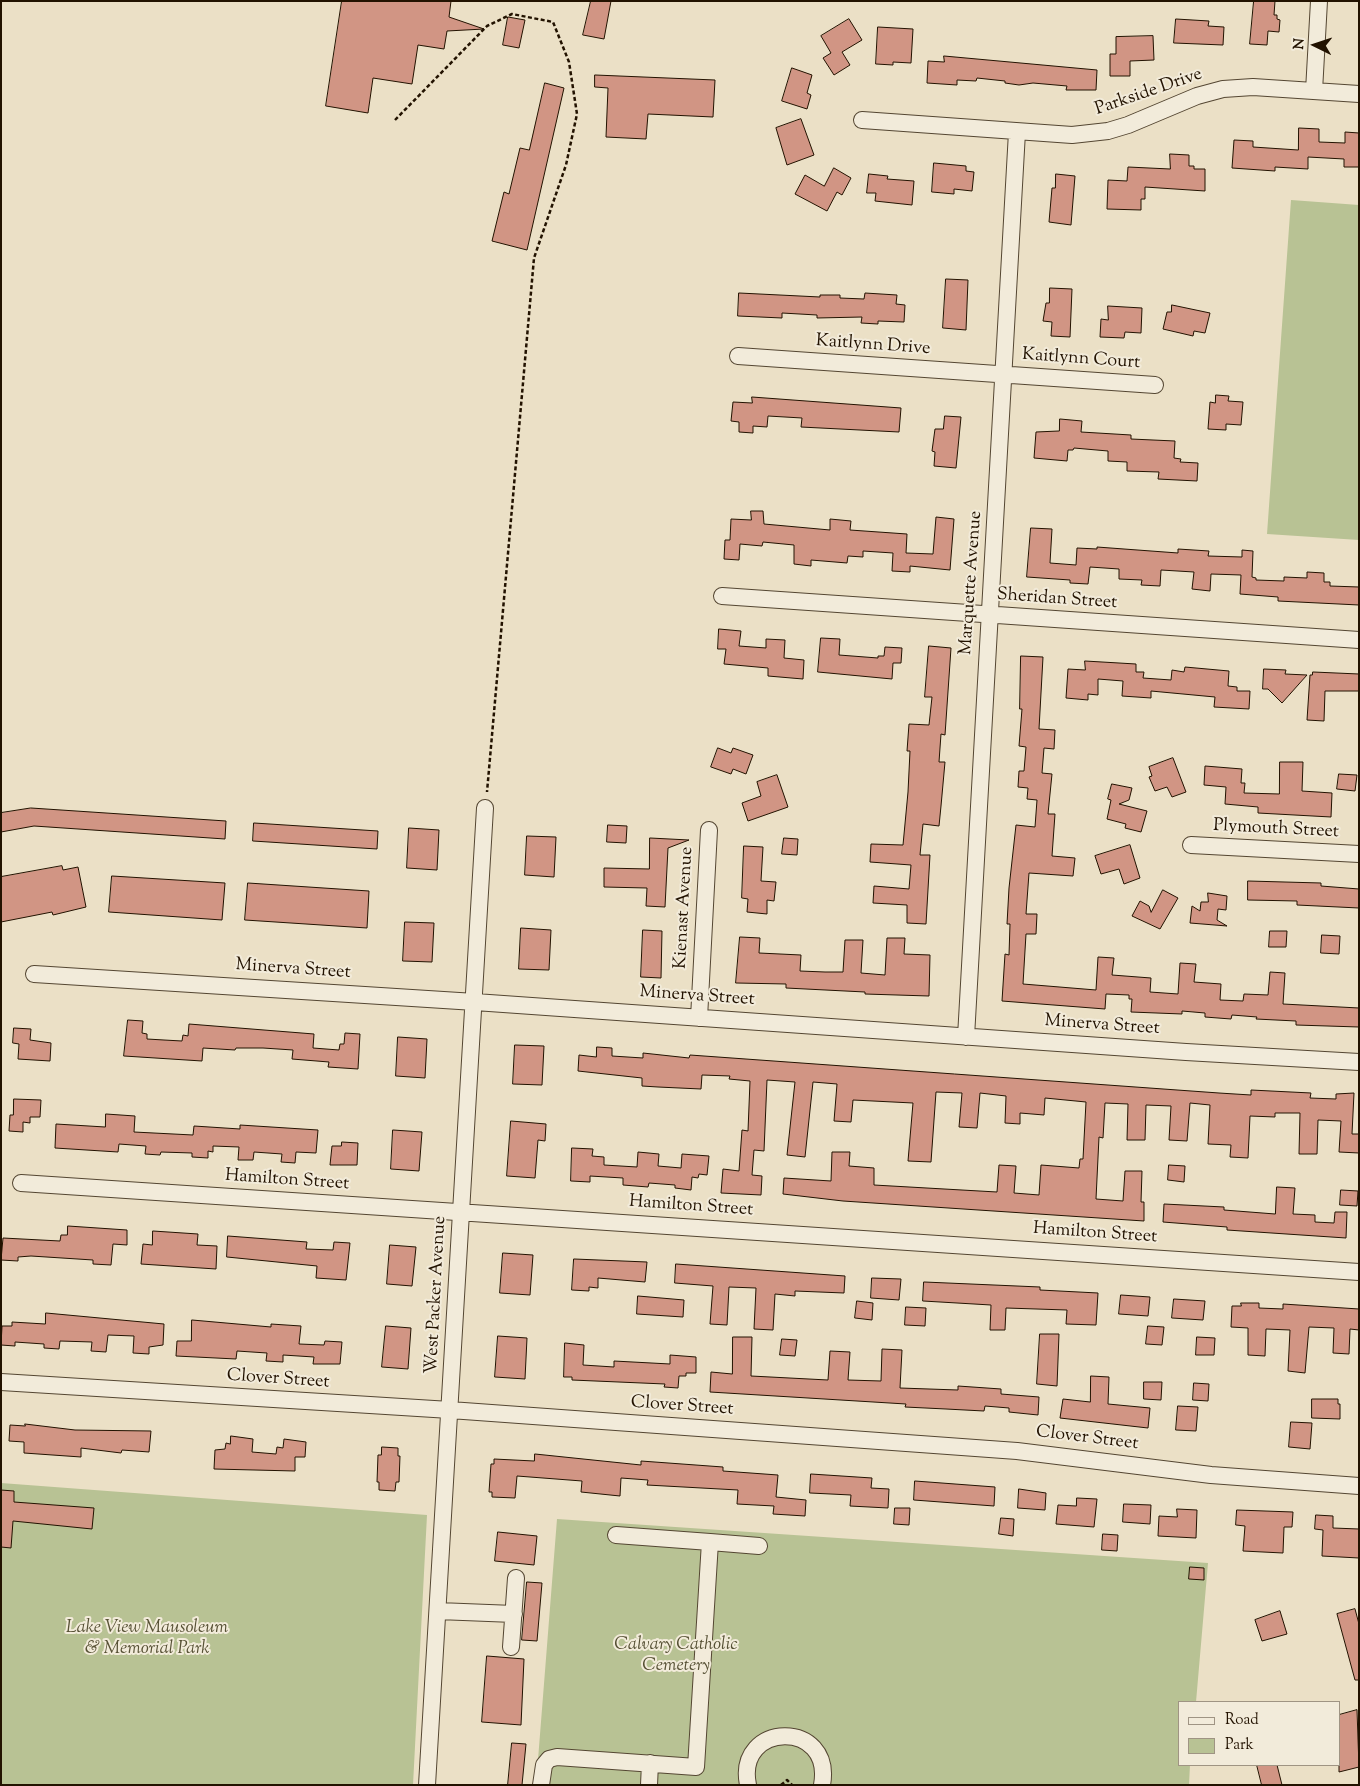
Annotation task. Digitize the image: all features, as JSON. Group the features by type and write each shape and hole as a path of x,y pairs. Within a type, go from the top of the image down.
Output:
{"street":[{"path":"1314,91 1319,1"},
{"name":"Parkside Drive","path":"862,120 1072,135 1108,131 1142,120 1197,96 1223,89 1253,87 1359,94"},
{"name":"Marquette Avenue","path":"966,1036 1005,376 1017,132"},
{"name":"Kaitlynn Drive","path":"738,356 1005,376"},
{"name":"Kaitlynn Court","path":"1005,376 1155,385"},
{"name":"Sheridan Street","path":"722,596 1359,640"},
{"name":"West Packer Avenue","path":"427,1785 485,808"},
{"name":"Kienast Avenue","path":"699,1018 710,830"},
{"name":"Plymouth Street","path":"1192,845 1359,854"},
{"name":"Minerva Street","path":"34,974 1359,1062"},
{"name":"Hamilton Street","path":"21,1183 1359,1272"},
{"name":"Clover Street","path":"1,1382 450,1410 1017,1451 1211,1475 1359,1486"},
{"path":"616,1535 759,1546"},
{"path":"541,1785 544,1765 549,1759 558,1756 696,1767 710,1542"},
{"path":"511,1648 516,1578"},
{"path":"438,1610 514,1614"},
{"path":"747,1782 748,1763 759,1745 779,1736 789,1735 800,1738 817,1752 824,1774 822,1785"},
{"path":"649,1785 650,1763"}],"path":[{"path":"395,120 487,26 512,14 553,22 569,62 578,114 566,165 534,258 485,808"},
{"path":"781,1785 787,1780 792,1785"}],"green space":[{"path":"1291,200 1359,205 1359,540 1267,534"},
{"name":"Lake View Mausoleum & Memorial Park","path":"1,1483 427,1515 413,1785 1,1785"},
{"name":"Calvary Catholic Cemetery","path":"557,1519 1208,1563 1196,1701 1178,1701 1178,1766 1190,1766 1189,1785 536,1785"}],"building":[{"path":"342,1 451,1 449,17 484,29 447,31 444,49 418,45 412,84 373,78 368,113 326,106"},
{"path":"591,1 611,1 604,39 583,35"},
{"path":"1254,1 1275,1 1274,15 1277,15 1277,19 1280,20 1279,32 1268,31 1267,45 1250,44"},
{"path":"508,17 525,20 519,48 503,45"},
{"path":"849,19 862,40 842,52 850,65 834,75 823,58 831,53 821,36"},
{"path":"1176,19 1209,21 1208,26 1224,27 1223,45 1174,43"},
{"path":"878,27 913,29 911,63 893,62 893,65 876,64"},
{"path":"1153,36 1154,60 1130,61 1130,76 1110,76 1110,54 1116,54 1116,37"},
{"path":"944,56 1097,70 1096,90 1066,90 1067,86 1033,83 1019,85 1005,83 1005,81 977,78 976,81 957,80 957,85 927,83 928,61 944,62"},
{"path":"792,68 812,75 807,93 811,95 807,109 782,101"},
{"path":"595,75 715,80 713,117 648,114 646,139 606,137 608,88 595,87"},
{"path":"545,83 564,88 527,250 492,241 504,192 509,194 520,148 529,150"},
{"path":"801,119 814,155 787,165 776,128"},
{"path":"1299,128 1319,129 1319,142 1345,143 1345,132 1359,133 1359,167 1344,167 1344,159 1308,157 1308,169 1275,167 1275,171 1232,168 1234,140 1253,141 1253,147 1298,150"},
{"path":"1170,154 1189,155 1189,166 1194,166 1194,169 1205,169 1205,191 1145,187 1145,199 1141,199 1141,210 1107,209 1108,180 1127,181 1128,167 1170,169"},
{"path":"934,163 966,166 966,171 974,172 972,191 954,189 954,194 932,192"},
{"path":"834,168 851,178 842,195 837,192 827,211 795,194 805,175 824,186"},
{"path":"869,174 888,176 887,179 914,181 912,205 875,201 876,193 867,193"},
{"path":"1056,174 1075,176 1071,225 1049,222 1052,188 1055,188"},
{"path":"946,279 968,280 966,330 943,328"},
{"path":"1050,288 1072,289 1070,337 1051,336 1052,322 1043,321 1046,303 1049,303"},
{"path":"739,293 820,297 820,295 840,295 840,298 864,299 865,293 897,295 896,304 905,305 904,322 878,321 878,324 861,323 862,317 817,318 817,315 782,313 782,318 738,316"},
{"path":"1172,305 1210,313 1205,333 1194,331 1193,336 1163,329 1167,312 1171,312"},
{"path":"1108,306 1142,308 1141,333 1125,332 1124,338 1100,337 1101,319 1108,320"},
{"path":"1216,395 1229,396 1228,401 1243,402 1241,425 1226,424 1226,430 1208,429 1210,402 1215,403"},
{"path":"752,397 901,408 899,432 801,427 802,418 768,416 767,427 753,426 753,433 739,432 739,422 731,421 733,402 752,403"},
{"path":"945,416 961,417 956,468 934,466 935,452 932,451 935,429 943,429"},
{"path":"1060,419 1082,421 1081,432 1131,435 1131,439 1175,441 1174,458 1181,459 1180,462 1198,463 1197,481 1158,479 1159,472 1127,471 1127,462 1108,461 1108,451 1074,448 1073,450 1068,450 1067,461 1034,458 1036,432 1059,431"},
{"path":"751,511 763,511 764,524 830,530 830,519 851,521 850,530 907,534 906,553 933,554 936,517 954,519 950,570 910,566 910,572 892,571 893,553 863,551 863,557 848,556 847,563 811,560 811,566 794,564 794,545 763,542 762,546 740,544 739,560 724,559 725,540 730,540 731,519 751,520"},
{"path":"1031,528 1052,529 1050,563 1076,565 1077,548 1097,549 1097,547 1178,553 1178,549 1209,551 1208,556 1242,557 1242,550 1253,551 1252,577 1256,578 1256,580 1284,581 1284,577 1307,578 1307,572 1324,573 1324,582 1330,582 1330,586 1359,587 1359,605 1278,601 1278,597 1240,594 1241,575 1211,574 1210,591 1192,589 1194,572 1161,570 1160,586 1141,585 1142,580 1119,579 1119,569 1090,567 1088,584 1070,583 1070,580 1027,577"},
{"path":"719,629 741,631 739,646 766,648 766,639 785,640 784,658 804,660 803,679 768,676 768,668 724,664 726,649 718,649"},
{"path":"821,638 840,639 839,655 878,658 878,656 884,656 885,647 902,648 901,663 893,663 892,679 818,672"},
{"path":"929,646 951,648 945,735 941,734 939,762 945,762 939,826 923,824 920,855 930,855 926,924 907,923 907,905 873,903 874,886 909,889 911,865 870,862 871,844 903,845 908,792 910,751 907,751 909,724 929,725 932,697 925,697"},
{"path":"1021,656 1043,657 1039,729 1055,730 1054,749 1044,748 1042,773 1052,774 1048,814 1055,814 1052,856 1075,858 1073,876 1029,873 1026,914 1037,914 1036,934 1026,934 1023,984 1096,990 1098,957 1114,958 1112,975 1151,978 1150,992 1178,994 1180,963 1196,964 1194,982 1221,984 1220,1000 1243,1001 1244,994 1268,995 1270,972 1285,973 1283,1004 1359,1008 1359,1027 1296,1025 1296,1021 1256,1019 1257,1017 1232,1015 1231,1019 1205,1017 1205,1013 1182,1011 1182,1014 1131,1012 1132,999 1129,999 1129,995 1106,994 1105,1009 1002,1001 1005,954 1009,955 1010,924 1007,924 1016,825 1035,827 1037,800 1027,799 1028,788 1018,787 1019,771 1024,771 1026,747 1019,746 1022,709 1020,709"},
{"path":"1085,661 1136,664 1136,672 1144,672 1143,678 1171,680 1172,670 1184,672 1185,667 1229,671 1228,686 1237,687 1237,691 1250,691 1249,709 1214,707 1215,697 1151,691 1151,698 1122,696 1123,681 1098,679 1098,695 1088,694 1088,700 1066,698 1068,669 1085,670"},
{"path":"1264,669 1286,670 1285,674 1307,675 1282,703 1268,689 1263,689"},
{"path":"1313,672 1359,674 1359,691 1325,691 1324,721 1307,720 1310,675"},
{"path":"718,748 731,753 733,748 753,755 746,774 733,769 731,774 711,767"},
{"path":"1173,758 1186,792 1172,797 1167,787 1155,791 1149,777 1152,776 1149,767"},
{"path":"1280,762 1303,762 1302,791 1332,793 1331,817 1258,813 1258,807 1225,804 1226,787 1204,785 1205,766 1242,769 1241,783 1245,783 1244,793 1279,794"},
{"path":"1339,774 1357,775 1355,791 1337,789"},
{"path":"777,775 788,807 748,821 742,803 761,796 757,782"},
{"path":"1112,784 1132,788 1129,800 1119,804 1147,811 1141,832 1125,828 1126,824 1107,819 1111,800 1108,799"},
{"path":"31,808 226,821 225,839 34,826 1,832 1,813"},
{"path":"254,823 378,831 377,849 253,841"},
{"path":"608,825 627,826 626,843 607,842"},
{"path":"409,828 439,830 437,870 407,868"},
{"path":"527,836 556,837 554,877 525,875"},
{"path":"650,838 689,840 668,848 665,907 646,906 647,888 604,887 604,868 649,869"},
{"path":"784,838 798,839 797,855 782,854"},
{"path":"1130,845 1140,878 1124,884 1119,869 1101,874 1095,856"},
{"path":"744,846 763,847 761,881 776,882 774,901 767,900 767,914 747,912 748,899 742,898"},
{"path":"62,866 63,870 78,867 86,907 53,915 52,912 1,922 1,877"},
{"path":"112,876 225,883 222,920 109,912"},
{"path":"1248,881 1321,883 1321,886 1359,889 1359,908 1297,905 1297,901 1248,900"},
{"path":"248,883 369,891 367,928 245,920"},
{"path":"1163,890 1178,898 1160,929 1132,916 1140,901 1149,906 1151,912"},
{"path":"1208,893 1227,896 1226,910 1218,909 1217,920 1227,926 1190,923 1192,906 1200,911 1201,902 1208,902"},
{"path":"405,922 434,923 432,962 403,961"},
{"path":"521,928 551,930 549,970 519,969"},
{"path":"643,930 662,931 661,978 641,977"},
{"path":"1270,931 1287,931 1286,947 1269,947"},
{"path":"1322,935 1340,936 1339,954 1321,953"},
{"path":"740,937 760,938 759,953 801,955 800,971 825,972 843,972 845,940 863,940 861,973 885,975 887,938 905,938 904,954 930,955 929,996 865,994 865,992 786,988 786,984 736,983"},
{"path":"128,1020 143,1021 142,1033 147,1034 147,1039 182,1041 183,1035 188,1036 189,1024 314,1034 313,1048 339,1050 340,1044 344,1044 345,1033 360,1034 358,1069 328,1067 329,1062 292,1059 293,1050 263,1048 236,1048 235,1050 203,1048 202,1061 124,1056"},
{"path":"14,1028 31,1029 30,1040 51,1043 50,1061 18,1059 19,1044 13,1043"},
{"path":"398,1037 427,1039 425,1078 396,1076"},
{"path":"515,1045 544,1046 542,1085 513,1084"},
{"path":"597,1047 612,1048 612,1056 643,1058 643,1053 689,1058 690,1055 1251,1095 1251,1090 1311,1093 1310,1098 1336,1099 1336,1094 1354,1093 1352,1134 1359,1134 1359,1153 1339,1152 1341,1121 1318,1120 1317,1154 1299,1154 1300,1113 1275,1113 1275,1117 1250,1116 1248,1158 1230,1157 1231,1145 1208,1144 1210,1105 1190,1103 1187,1141 1169,1140 1171,1106 1146,1105 1145,1140 1127,1140 1128,1104 1105,1103 1103,1138 1099,1137 1096,1199 1123,1201 1125,1171 1142,1171 1141,1202 1144,1202 1144,1221 843,1201 783,1194 784,1178 831,1181 832,1152 850,1152 849,1166 874,1168 874,1185 997,1192 999,1165 1016,1166 1014,1193 1039,1195 1041,1165 1079,1168 1080,1159 1083,1159 1086,1102 1045,1098 1044,1115 1020,1113 1020,1124 1005,1123 1006,1096 980,1093 977,1128 959,1127 962,1093 936,1092 931,1162 908,1161 913,1103 853,1100 851,1122 834,1121 837,1084 813,1082 805,1157 787,1155 795,1082 767,1080 764,1151 754,1150 752,1175 762,1176 761,1195 721,1193 723,1169 739,1171 742,1130 748,1131 750,1081 729,1079 730,1076 702,1075 701,1089 658,1087 642,1086 642,1078 578,1071 579,1055 596,1057"},
{"path":"14,1099 41,1100 40,1117 30,1117 30,1123 23,1122 23,1132 9,1131"},
{"path":"106,1114 135,1116 134,1132 193,1135 194,1126 240,1129 240,1125 318,1130 316,1153 296,1152 295,1163 281,1162 282,1154 254,1152 253,1160 238,1160 239,1147 213,1146 213,1152 208,1151 208,1158 192,1157 192,1153 161,1152 160,1155 145,1154 146,1146 119,1144 118,1152 55,1148 56,1124 105,1127"},
{"path":"511,1121 546,1124 545,1141 538,1140 535,1178 507,1176"},
{"path":"393,1130 422,1132 419,1171 391,1169"},
{"path":"342,1142 358,1143 357,1165 330,1165 332,1146 341,1146"},
{"path":"572,1148 593,1149 592,1156 604,1157 604,1165 637,1167 638,1152 659,1154 658,1166 681,1168 682,1154 709,1156 707,1175 699,1174 698,1178 692,1177 691,1190 675,1188 675,1185 649,1183 648,1187 623,1185 623,1178 590,1176 590,1182 571,1181"},
{"path":"1169,1165 1185,1166 1184,1182 1168,1180"},
{"path":"1277,1187 1295,1188 1293,1214 1315,1215 1315,1222 1334,1223 1335,1212 1347,1212 1346,1238 1227,1230 1227,1227 1163,1222 1164,1204 1224,1207 1224,1210 1275,1214"},
{"path":"1341,1190 1358,1191 1357,1206 1340,1205"},
{"path":"68,1226 127,1230 127,1245 113,1244 111,1265 93,1264 93,1260 31,1256 18,1257 18,1261 1,1260 3,1238 60,1241 61,1235 67,1235"},
{"path":"153,1231 198,1234 197,1245 217,1246 216,1269 141,1264 143,1244 152,1245"},
{"path":"228,1236 307,1242 306,1249 333,1250 334,1242 350,1243 346,1280 316,1278 317,1266 227,1257"},
{"path":"390,1245 416,1247 412,1286 387,1284"},
{"path":"503,1253 533,1255 530,1295 500,1293"},
{"path":"574,1259 647,1262 645,1282 598,1278 598,1288 589,1287 589,1291 572,1290"},
{"path":"676,1264 845,1276 844,1293 795,1291 795,1296 775,1294 773,1330 754,1329 756,1288 729,1287 727,1325 710,1324 713,1286 675,1283"},
{"path":"872,1278 901,1279 899,1300 871,1298"},
{"path":"924,1282 1040,1287 1040,1290 1098,1293 1096,1325 1066,1324 1067,1310 1006,1308 1005,1330 990,1330 991,1305 923,1301"},
{"path":"1121,1295 1150,1297 1148,1316 1119,1314"},
{"path":"638,1296 684,1300 683,1317 637,1314"},
{"path":"1174,1299 1205,1301 1203,1320 1172,1318"},
{"path":"857,1301 873,1303 872,1320 855,1318"},
{"path":"1241,1303 1259,1303 1259,1308 1283,1309 1283,1304 1359,1309 1359,1330 1350,1329 1349,1354 1333,1353 1334,1328 1309,1327 1305,1373 1288,1371 1290,1330 1266,1329 1265,1356 1248,1355 1248,1328 1231,1327 1232,1306 1241,1306"},
{"path":"906,1307 926,1308 925,1326 905,1325"},
{"path":"46,1313 164,1324 163,1345 149,1347 149,1354 133,1353 134,1336 108,1335 106,1352 91,1351 92,1342 60,1341 59,1349 44,1348 44,1344 15,1342 15,1346 1,1345 2,1326 12,1326 12,1322 45,1324"},
{"path":"192,1320 271,1327 271,1324 301,1326 299,1344 324,1345 325,1341 342,1342 340,1364 313,1364 314,1357 283,1355 283,1362 266,1361 267,1353 237,1351 236,1359 176,1356 177,1341 191,1341"},
{"path":"386,1326 411,1328 408,1369 382,1367"},
{"path":"1148,1326 1164,1327 1162,1345 1146,1344"},
{"path":"1040,1334 1059,1334 1057,1386 1037,1384"},
{"path":"498,1336 527,1338 525,1379 495,1377"},
{"path":"733,1337 752,1337 751,1376 828,1380 830,1351 850,1352 848,1380 881,1381 882,1349 902,1350 900,1388 958,1390 958,1386 1001,1389 1001,1394 1039,1397 1038,1415 1009,1412 1009,1408 985,1406 984,1411 905,1407 906,1404 710,1392 711,1372 732,1374"},
{"path":"1197,1337 1215,1338 1214,1355 1196,1355"},
{"path":"782,1339 797,1340 795,1356 780,1355"},
{"path":"565,1343 584,1345 583,1365 614,1367 614,1361 670,1364 670,1355 696,1357 696,1373 686,1373 686,1376 679,1376 678,1388 664,1387 665,1384 572,1380 572,1377 564,1377"},
{"path":"1091,1376 1109,1377 1108,1404 1150,1408 1148,1428 1060,1418 1063,1399 1090,1402"},
{"path":"1144,1382 1162,1382 1161,1400 1144,1399"},
{"path":"1194,1383 1209,1384 1208,1401 1193,1400"},
{"path":"1312,1399 1338,1399 1340,1419 1312,1418"},
{"path":"1178,1406 1198,1407 1196,1431 1176,1430"},
{"path":"1291,1422 1312,1423 1310,1449 1289,1447"},
{"path":"25,1424 75,1430 151,1431 149,1452 122,1450 121,1453 81,1448 81,1457 24,1453 24,1442 9,1441 10,1425 25,1426"},
{"path":"231,1436 253,1439 252,1452 276,1454 277,1447 283,1448 284,1439 306,1442 305,1457 295,1457 295,1471 214,1469 215,1450 225,1449 226,1443 230,1444"},
{"path":"382,1447 398,1448 398,1456 400,1456 399,1482 396,1482 395,1491 379,1490 379,1482 377,1482 378,1455 381,1455"},
{"path":"535,1454 641,1465 641,1461 723,1467 723,1471 778,1475 776,1497 806,1500 805,1516 773,1514 774,1506 737,1504 738,1490 647,1485 648,1480 621,1478 620,1496 581,1492 582,1481 517,1476 515,1498 492,1497 492,1492 489,1492 491,1464 494,1464 494,1459 534,1461"},
{"path":"811,1474 872,1478 871,1488 889,1489 888,1508 850,1506 851,1495 810,1493"},
{"path":"915,1481 995,1487 994,1506 914,1500"},
{"path":"1019,1489 1046,1493 1045,1510 1018,1508"},
{"path":"1,1490 14,1491 14,1502 94,1508 92,1529 13,1521 11,1548 1,1547"},
{"path":"1077,1498 1097,1499 1094,1527 1056,1524 1058,1505 1076,1506"},
{"path":"1124,1504 1151,1505 1150,1524 1123,1522"},
{"path":"895,1508 910,1508 909,1525 894,1524"},
{"path":"1177,1509 1197,1510 1196,1538 1158,1536 1159,1516 1177,1517"},
{"path":"1237,1510 1293,1512 1292,1527 1284,1527 1283,1553 1243,1551 1245,1526 1236,1525"},
{"path":"1316,1515 1333,1516 1333,1528 1359,1529 1359,1558 1322,1556 1323,1530 1315,1529"},
{"path":"1001,1518 1014,1519 1013,1536 999,1534"},
{"path":"498,1532 537,1536 534,1565 495,1561"},
{"path":"1103,1534 1118,1535 1117,1551 1102,1550"},
{"path":"1190,1567 1204,1568 1204,1580 1189,1579"},
{"path":"527,1582 542,1583 537,1641 522,1640"},
{"path":"1355,1609 1359,1624 1359,1680 1355,1680 1337,1614"},
{"path":"1280,1611 1287,1634 1262,1641 1255,1620"},
{"path":"487,1656 524,1659 521,1725 482,1722"},
{"path":"1357,1710 1359,1767 1339,1772 1340,1766 1340,1715"},
{"path":"512,1743 526,1744 522,1785 508,1785"},
{"path":"1257,1766 1277,1766 1282,1785 1262,1785"}]}
